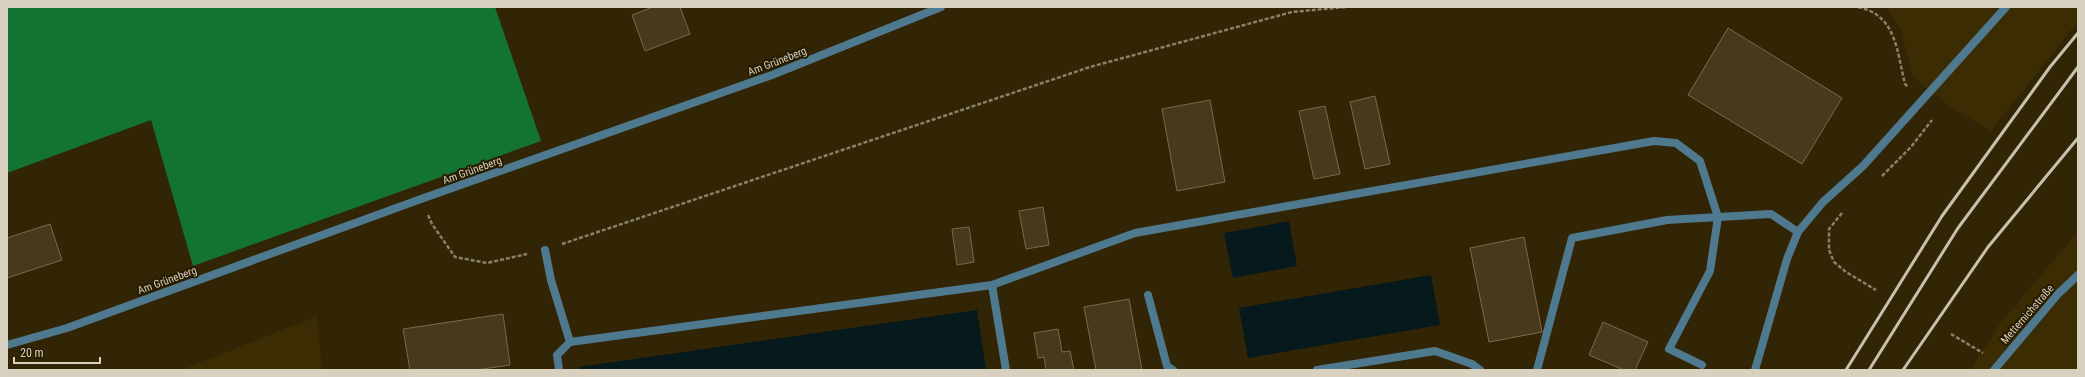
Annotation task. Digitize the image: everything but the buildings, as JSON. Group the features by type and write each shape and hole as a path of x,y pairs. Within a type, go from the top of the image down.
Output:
{"street":[{"name":"Am Grüneberg","path":"7,345 67,328 422,199 772,75 941,7"},
{"path":"1754,370 1787,259 1798,232 1823,202 1868,160 2006,7"},
{"path":"560,370 557,355 570,342 992,285 1135,233 1654,141 1676,143 1700,161 1718,217 1710,271 1669,349 1702,365"},
{"path":"1537,370 1572,238 1667,220 1771,214 1798,232"},
{"path":"545,250 551,280 570,342"},
{"name":"Metternichstraße","path":"1994,370 2058,294 2078,275"},
{"path":"992,285 1006,370"},
{"path":"1148,295 1167,366 1173,370"},
{"path":"1317,370 1435,351 1472,364 1480,370"}],"path":[{"path":"422,199 432,224 455,257 488,263 545,250 1090,67 1292,12 1346,7"},
{"path":"1951,334 2000,362"}],"shaded area":[{"path":"1887,7 2078,7 2078,21 1991,131 1949,106 1913,77 1901,31"},
{"path":"1289,221 1297,266 1233,278 1224,233"},
{"path":"2078,232 2078,370 1970,370 2001,322"},
{"path":"1431,275 1440,325 1248,358 1239,308"},
{"path":"977,310 986,370 579,370 579,367"},
{"path":"317,316 322,370 181,370"}],"green space":[{"path":"7,7 495,7 541,141 193,266 151,120 7,173"}],"railway":[{"path":"1846,370 1942,216 2050,67 2078,33"},
{"path":"1869,370 1958,228 2078,67"},
{"path":"1903,370 1988,247 2078,138"}]}
